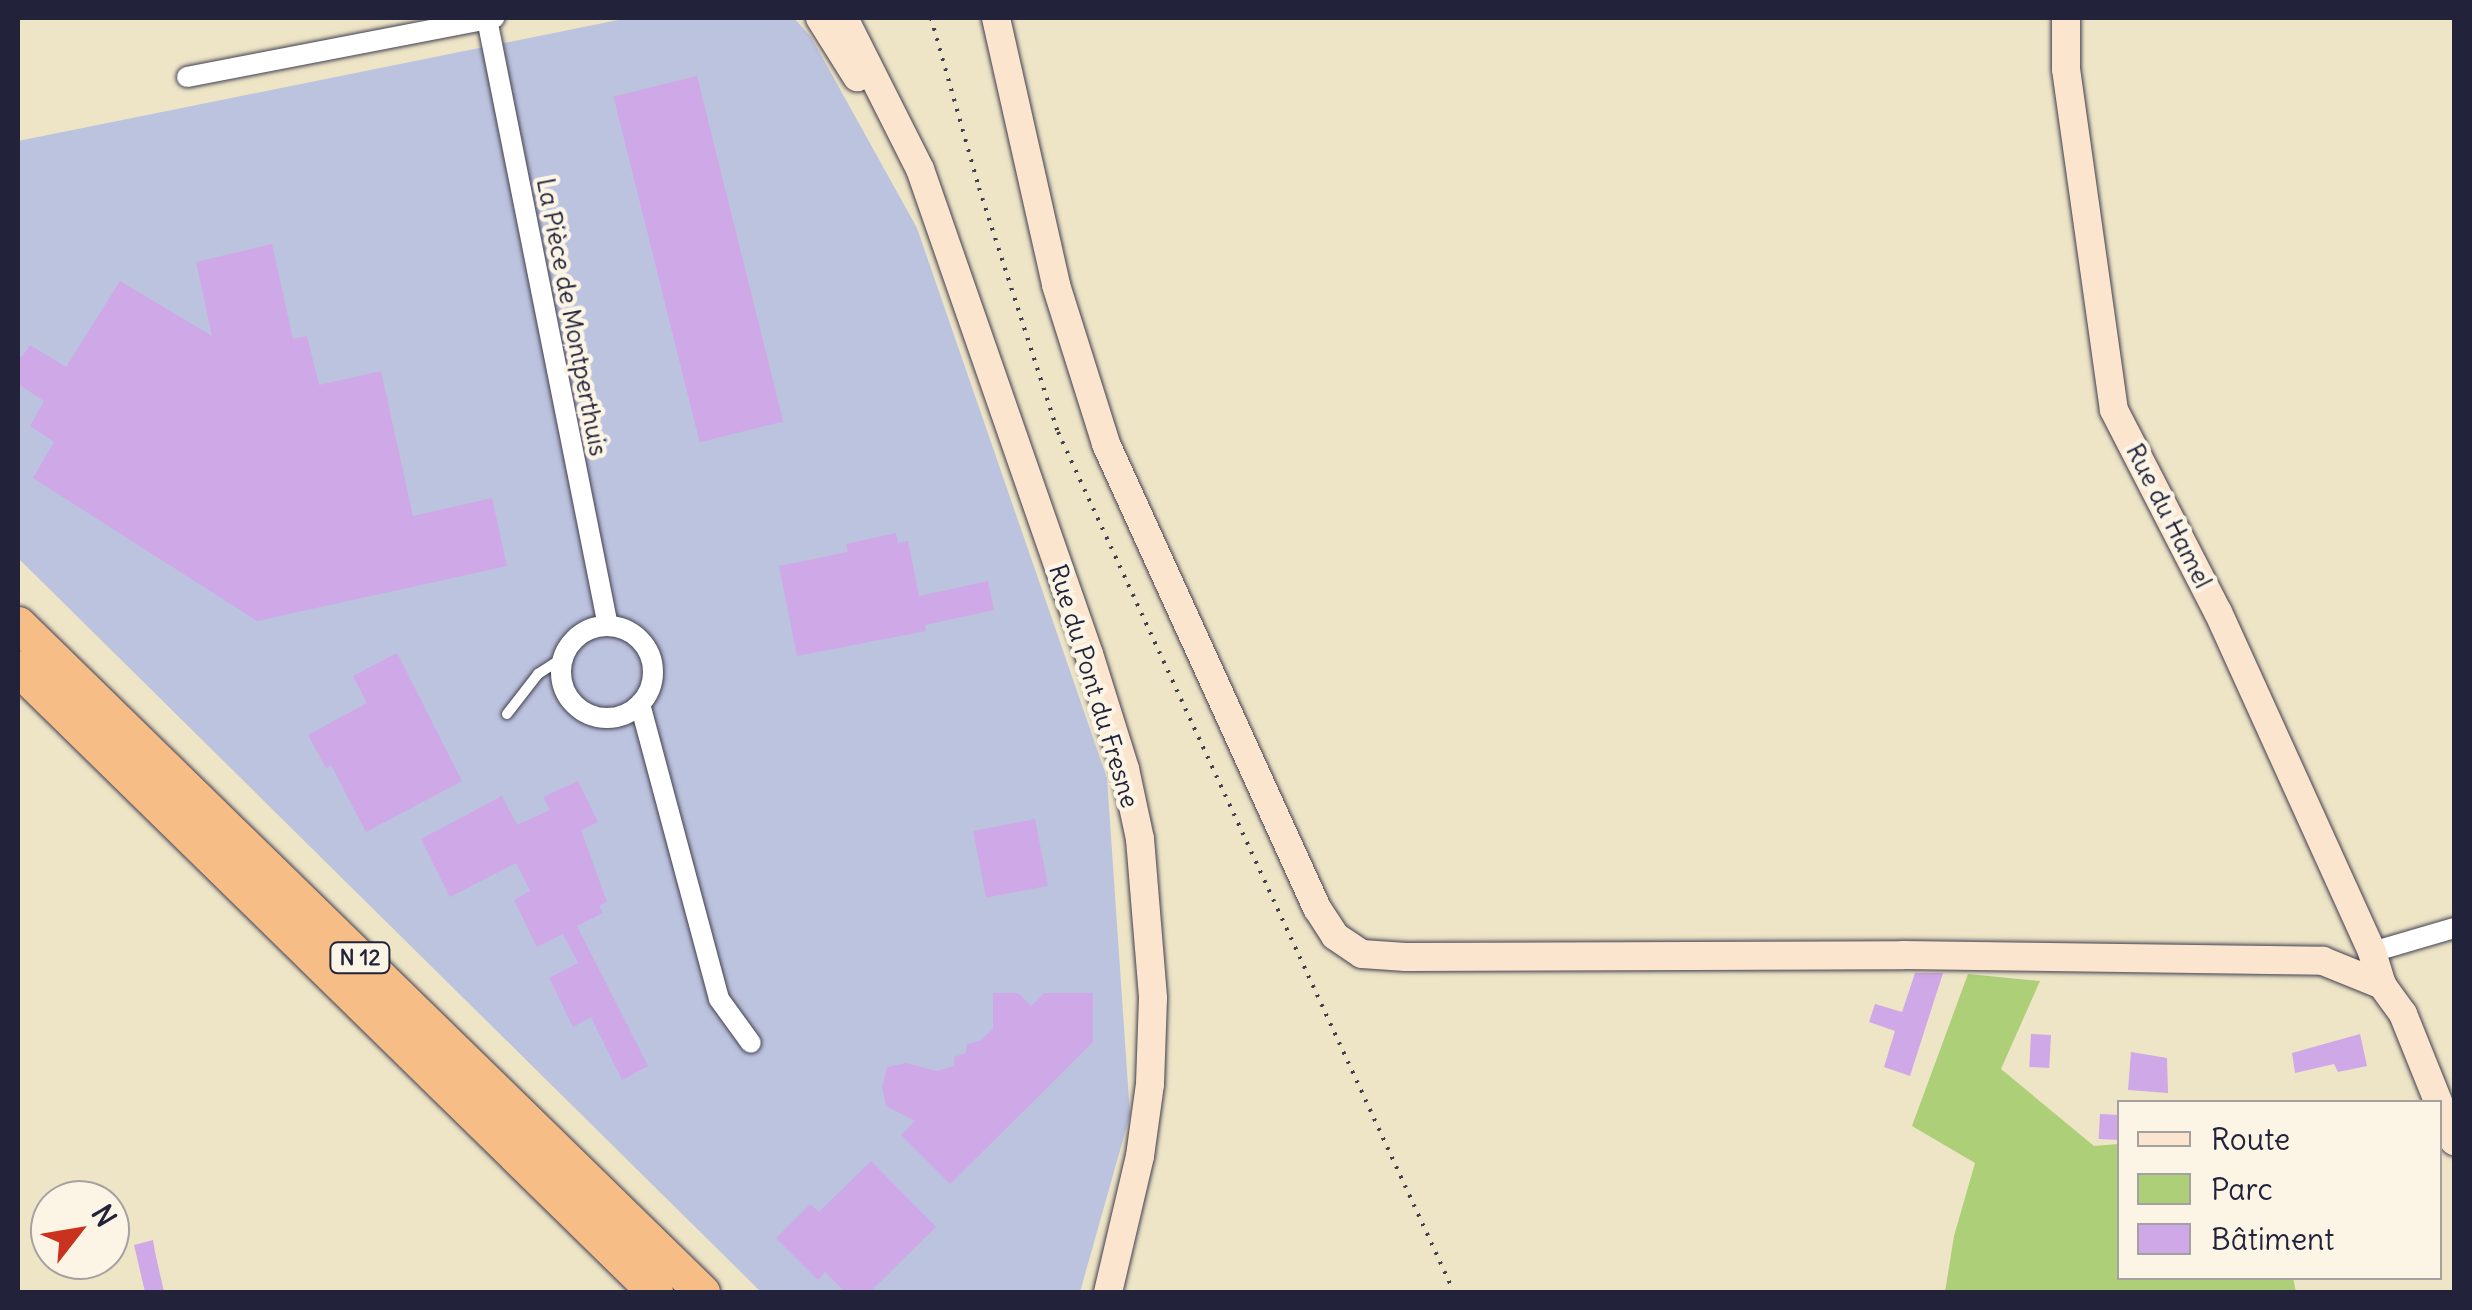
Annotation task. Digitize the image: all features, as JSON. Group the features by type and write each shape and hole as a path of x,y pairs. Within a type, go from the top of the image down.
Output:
{"highway":[{"name":"N 12","path":"18,624 702,1292"},
{"name":"N 12","path":"18,668 655,1292"}],"street":[{"path":"188,77 491,18"},
{"name":"La Pièce de Montperthuis","path":"491,18 608,626"},
{"name":"Rue du Pont du Fresne","path":"820,18 933,214"},
{"name":"Rue du Pont du Fresne","path":"844,18 906,138 1089,654 1125,769 1140,839 1154,998 1150,1084 1140,1156 1108,1292"},
{"path":"996,18 1056,285 1106,444 1317,908 1335,936 1362,954 1406,958 1904,955 2323,961 2382,985"},
{"name":"Rue du Hamel","path":"2066,18 2066,69 2104,365 2114,410 2218,612 2372,952 2382,985 2403,1014 2438,1100"},
{"path":"608,626 636,636 646,647 653,676 640,704 614,717 584,711 564,688 563,658 580,634 608,626"},
{"path":"640,704 719,999 751,1043"},
{"path":"2372,952 2454,928"},
{"name":"Rue du Hamel","path":"2442,1111 2454,1141"}],"lane":[{"path":"506,714 538,674 563,658"}],"path":[{"path":"930,18 978,188 1058,432 1454,1292"}],"shaded area":[{"path":"628,18 794,18 811,37 917,228 1107,778 1130,1115 1080,1292 761,1292 18,558 18,141"}],"green space":[{"path":"1968,974 2040,981 2001,1069 2094,1146 2117,1144 2117,1280 2293,1280 2296,1292 1945,1292 1954,1236 1975,1163 1912,1126"}],"building":[{"path":"697,76 783,421 700,442 614,97"},
{"path":"272,244 293,339 307,336 319,385 381,371 413,516 492,498 507,566 257,621 33,478 54,442 30,426 44,401 18,384 18,355 22,357 30,345 66,367 120,281 212,336 196,262"},
{"path":"896,533 898,543 908,541 919,596 988,581 994,610 925,625 926,631 797,656 779,566 848,552 846,544"},
{"path":"397,653 462,781 366,832 331,765 326,768 308,735 367,703 353,676"},
{"path":"578,781 598,822 581,830 607,902 599,906 603,913 577,926 648,1066 622,1080 591,1017 573,1027 549,978 578,963 563,934 537,947 514,900 530,891 516,863 450,897 421,839 502,796 517,825 550,810 543,797"},
{"path":"1035,819 1048,886 986,898 973,831"},
{"path":"1915,973 1943,973 1910,1076 1884,1067 1895,1031 1869,1022 1875,1004 1902,1012"},
{"path":"993,993 1018,993 1031,1006 1044,993 1093,993 1093,1042 950,1184 901,1135 915,1121 886,1106 882,1086 887,1067 906,1063 937,1071 954,1066 954,1057 966,1053 967,1044 980,1041 993,1028"},
{"path":"2031,1034 2051,1035 2049,1068 2029,1067"},
{"path":"2360,1034 2367,1066 2338,1072 2334,1064 2295,1073 2292,1053"},
{"path":"2131,1052 2167,1058 2168,1093 2128,1090"},
{"path":"2100,1114 2117,1115 2117,1140 2099,1139"},
{"path":"871,1161 936,1227 870,1292 845,1292 825,1272 818,1280 776,1238 810,1204 819,1212"},
{"path":"153,1240 164,1292 145,1292 134,1245"}]}
